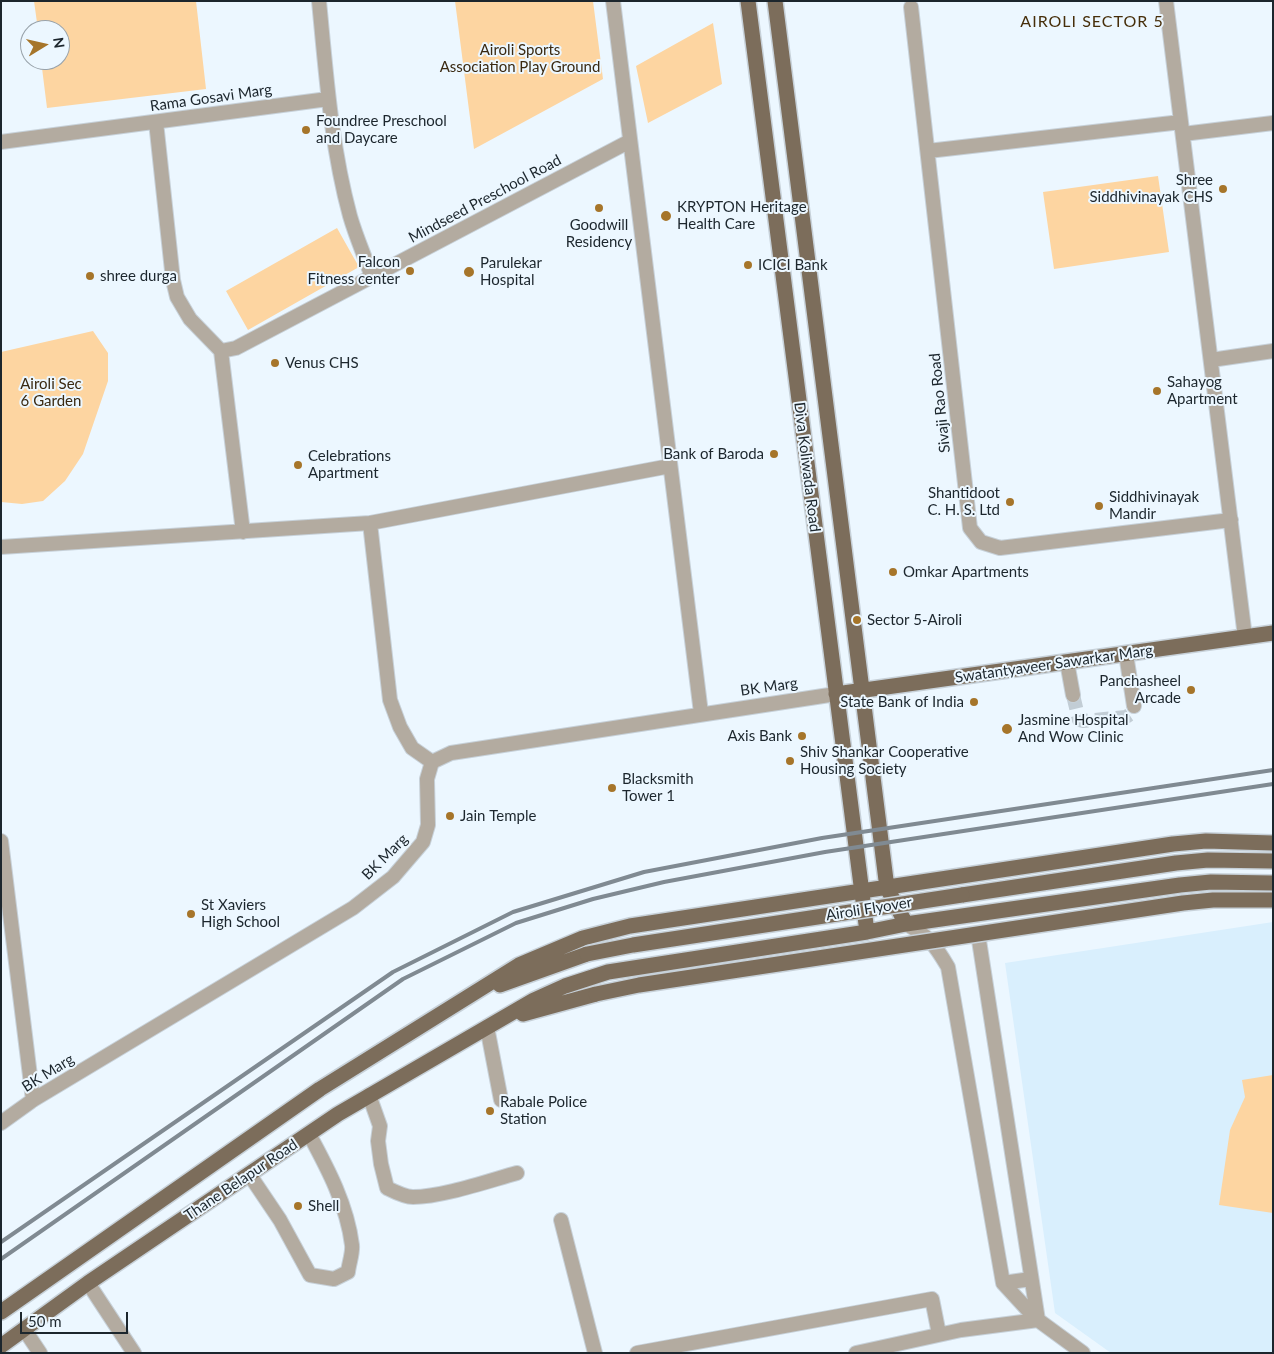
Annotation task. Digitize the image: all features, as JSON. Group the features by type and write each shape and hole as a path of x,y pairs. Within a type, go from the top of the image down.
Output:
{"main road":[{"name":"Diva Koliwada Road","path":"748,1 867,932"},
{"name":"Diva Koliwada Road","path":"775,1 887,888 906,924"},
{"name":"Swatantyaveer Sawarkar Marg","path":"836,694 1273,633"},
{"path":"473,996 520,965 554,949 600,932 1173,844 1214,841 1273,843"},
{"name":"Airoli Flyover","path":"473,996 587,954 642,943 1176,863 1208,860 1273,861"},
{"path":"488,1027 534,1000 565,986 608,972 867,932 906,924 1180,885 1211,882 1273,884"},
{"path":"488,1027 538,1008 596,994 1183,903 1213,900 1273,900"},
{"name":"Thane Belapur Road","path":"1,1312 320,1089 473,996"},
{"name":"Thane Belapur Road","path":"1,1346 88,1283 369,1095 488,1027"}],"street":[{"path":"319,1 328,99 338,165 350,217 372,277"},
{"path":"613,1 701,713"},
{"path":"1166,1 1245,636"},
{"name":"Sivaji Rao Road","path":"911,7 970,528 981,542 1000,548 1231,520"},
{"name":"Rama Gosavi Marg","path":"1,142 328,99"},
{"path":"156,122 173,280 177,297 190,319 221,351 243,532"},
{"path":"928,151 1182,128 1273,122"},
{"name":"Mindseed Preschool Road","path":"221,351 236,348 630,141"},
{"path":"1211,360 1273,351"},
{"path":"1,547 370,523 670,466"},
{"path":"370,523 390,700 400,726 412,748 432,762"},
{"path":"1126,654 1134,706"},
{"path":"1067,662 1073,695"},
{"name":"BK Marg","path":"1,1123 33,1100 353,908 393,877 423,842 428,825 427,779 432,762 451,753 701,713 836,694"},
{"path":"1,840 4,885 33,1100"},
{"path":"906,924 925,934 937,947 948,967 1003,1283 1038,1320 1076,1351"},
{"path":"978,934 1038,1320"},
{"path":"488,1027 501,1100"},
{"path":"369,1095 380,1126 378,1141 387,1188 396,1193 412,1197 441,1192 517,1173"},
{"path":"249,1174 280,1220 310,1276 334,1279 348,1272 352,1246 344,1209 333,1178 310,1134"},
{"path":"561,1220 595,1353"},
{"path":"1003,1283 1031,1279"},
{"path":"88,1283 134,1353"},
{"path":"637,1353 932,1299 939,1334"},
{"path":"861,1352 939,1334 1038,1320"},
{"path":"24,1329 40,1353"}],"shaded area":[{"path":"1273,922 1273,1353 1111,1353 1055,1313 1005,963"}],"green space":[{"path":"34,1 196,1 206,89 47,108 42,70 70,70 70,20 37,20"},
{"name":"Airoli Sports Association Play Ground","path":"455,1 593,1 603,79 474,149"},
{"path":"713,23 722,84 648,123 636,66"},
{"path":"1158,176 1169,252 1054,269 1043,192"},
{"path":"337,228 359,267 248,330 226,291"},
{"name":"Airoli Sec 6 Garden","path":"93,331 108,353 108,381 83,454 65,481 43,501 22,504 1,502 1,352"},
{"path":"1273,1075 1273,1213 1219,1205 1230,1130 1245,1097 1242,1080"}],"tunnel":[{"path":"1073,695 1079,720 1083,721 1126,717 1132,713 1134,706"}],"railway":[{"path":"1,1242 393,972 513,912 644,872 822,838 1273,770"},
{"path":"1,1259 403,979 516,923 593,899 664,882 825,852 1273,784"}],"place":[{"name":"Foundree Preschool and Daycare","path":"306,130"},
{"name":"Shree Siddhivinayak CHS","path":"1223,189"},
{"name":"Goodwill Residency","path":"599,208"},
{"name":"KRYPTON Heritage Health Care","path":"666,216"},
{"name":"ICICI Bank","path":"748,265"},
{"name":"Falcon Fitness center","path":"410,271"},
{"name":"Parulekar Hospital","path":"469,272"},
{"name":"shree durga","path":"90,276"},
{"name":"Venus CHS","path":"275,363"},
{"name":"Sahayog Apartment","path":"1157,391"},
{"name":"Bank of Baroda","path":"774,454"},
{"name":"Celebrations Apartment","path":"298,465"},
{"name":"Shantidoot C. H. S. Ltd","path":"1010,502"},
{"name":"Siddhivinayak Mandir","path":"1099,506"},
{"name":"Omkar Apartments","path":"893,572"},
{"name":"Sector 5-Airoli","path":"857,620"},
{"name":"Panchasheel Arcade","path":"1191,690"},
{"name":"State Bank of India","path":"974,702"},
{"name":"Jasmine Hospital And Wow Clinic","path":"1007,729"},
{"name":"Axis Bank","path":"802,736"},
{"name":"Shiv Shankar Cooperative Housing Society","path":"790,761"},
{"name":"Blacksmith Tower 1","path":"612,788"},
{"name":"Jain Temple","path":"450,816"},
{"name":"St Xaviers High School","path":"191,914"},
{"name":"Rabale Police Station","path":"490,1111"},
{"name":"Shell","path":"298,1206"}],"district":[{"name":"AIROLI SECTOR 5","path":"1092,22"}]}
